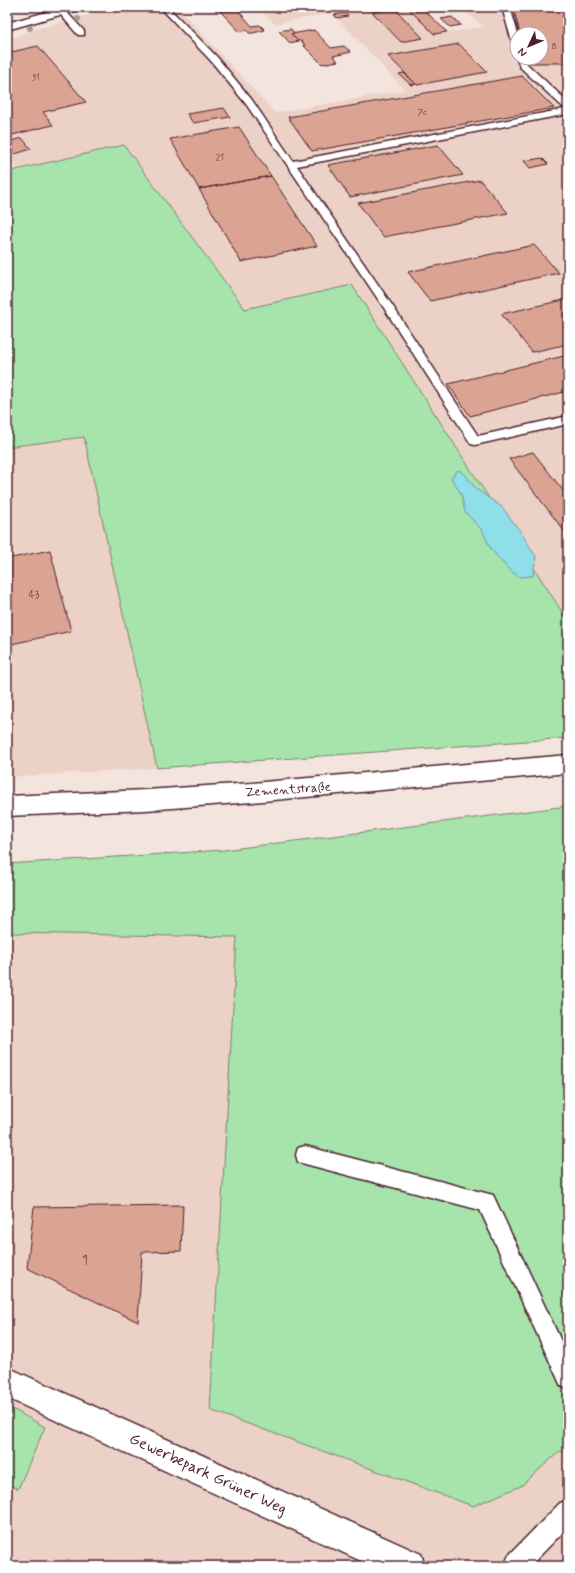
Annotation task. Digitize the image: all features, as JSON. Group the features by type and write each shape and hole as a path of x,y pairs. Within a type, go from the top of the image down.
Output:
{"street":[{"path":"7,26 60,9 78,7"},
{"name":"Zementstraße","path":"7,806 146,800 256,792 568,764"},
{"name":"Gewerbepark Grüner Weg","path":"7,1382 409,1566"}],"lane":[{"path":"164,7 214,59 249,102 389,308 475,441 568,420"},
{"path":"506,7 512,26"},
{"path":"60,9 81,33"},
{"path":"524,66 568,107"},
{"path":"290,164 568,111"},
{"path":"305,1155 486,1202 568,1379"},
{"path":"515,1566 516,1563 568,1511"}],"shaded area":[{"path":"117,7 177,7 275,113 405,90 332,13 275,24 256,7 421,7 447,32 484,27 459,7 568,7 568,621 352,285 245,309 124,145 18,169 7,153 7,40 36,29"},
{"path":"84,437 157,768 7,777 7,447"},
{"path":"568,806 568,1566 7,1566 7,864 224,850"}],"green space":[{"path":"124,145 245,309 352,285 568,621 568,738 157,768 84,437 7,447 7,172"},
{"path":"568,806 568,1453 560,1451 521,1486 473,1506 210,1410 237,937 7,933 7,864 224,850"},
{"path":"7,1406 45,1427 18,1489 7,1484"}],"water":[{"path":"458,470 464,473 476,489 502,507 522,534 536,557 533,576 519,577 507,568 491,549 482,530 465,512 461,494 451,478"}],"building":[{"path":"235,7 252,26 260,25 265,30 253,33 249,33 247,30 240,32 219,10"},
{"path":"407,7 421,7 447,32 434,34"},
{"path":"513,7 568,7 568,63 549,63 549,26 518,26"},
{"path":"389,9 391,11 396,10 423,38 401,42 372,12"},
{"path":"345,13 348,16 337,18 334,15"},
{"path":"452,17 461,25 450,27 441,19"},
{"path":"291,29 294,33 291,34 298,41 290,43 279,31"},
{"path":"314,30 331,48 344,46 351,52 333,56 338,61 322,64 303,45 305,45 301,41 298,41 291,34"},
{"path":"459,44 487,72 417,85 388,56"},
{"path":"38,46 86,102 43,112 53,125 8,136 7,53"},
{"path":"404,73 416,84 411,85 399,74"},
{"path":"522,76 554,108 312,151 288,117"},
{"path":"224,108 230,117 193,123 187,114"},
{"path":"239,127 271,176 199,189 170,139"},
{"path":"22,138 31,149 15,154 7,142"},
{"path":"438,145 463,175 350,197 328,165"},
{"path":"542,158 548,164 530,168 524,161"},
{"path":"271,176 317,246 241,262 199,189"},
{"path":"480,180 508,213 383,237 358,203"},
{"path":"534,245 559,273 430,301 408,272"},
{"path":"568,299 568,344 532,352 501,314"},
{"path":"568,355 568,391 470,416 448,384"},
{"path":"533,452 568,497 568,536 509,459"},
{"path":"50,550 71,631 7,645 7,559"},
{"path":"183,1205 181,1251 142,1252 138,1322 27,1268 34,1207"}]}
